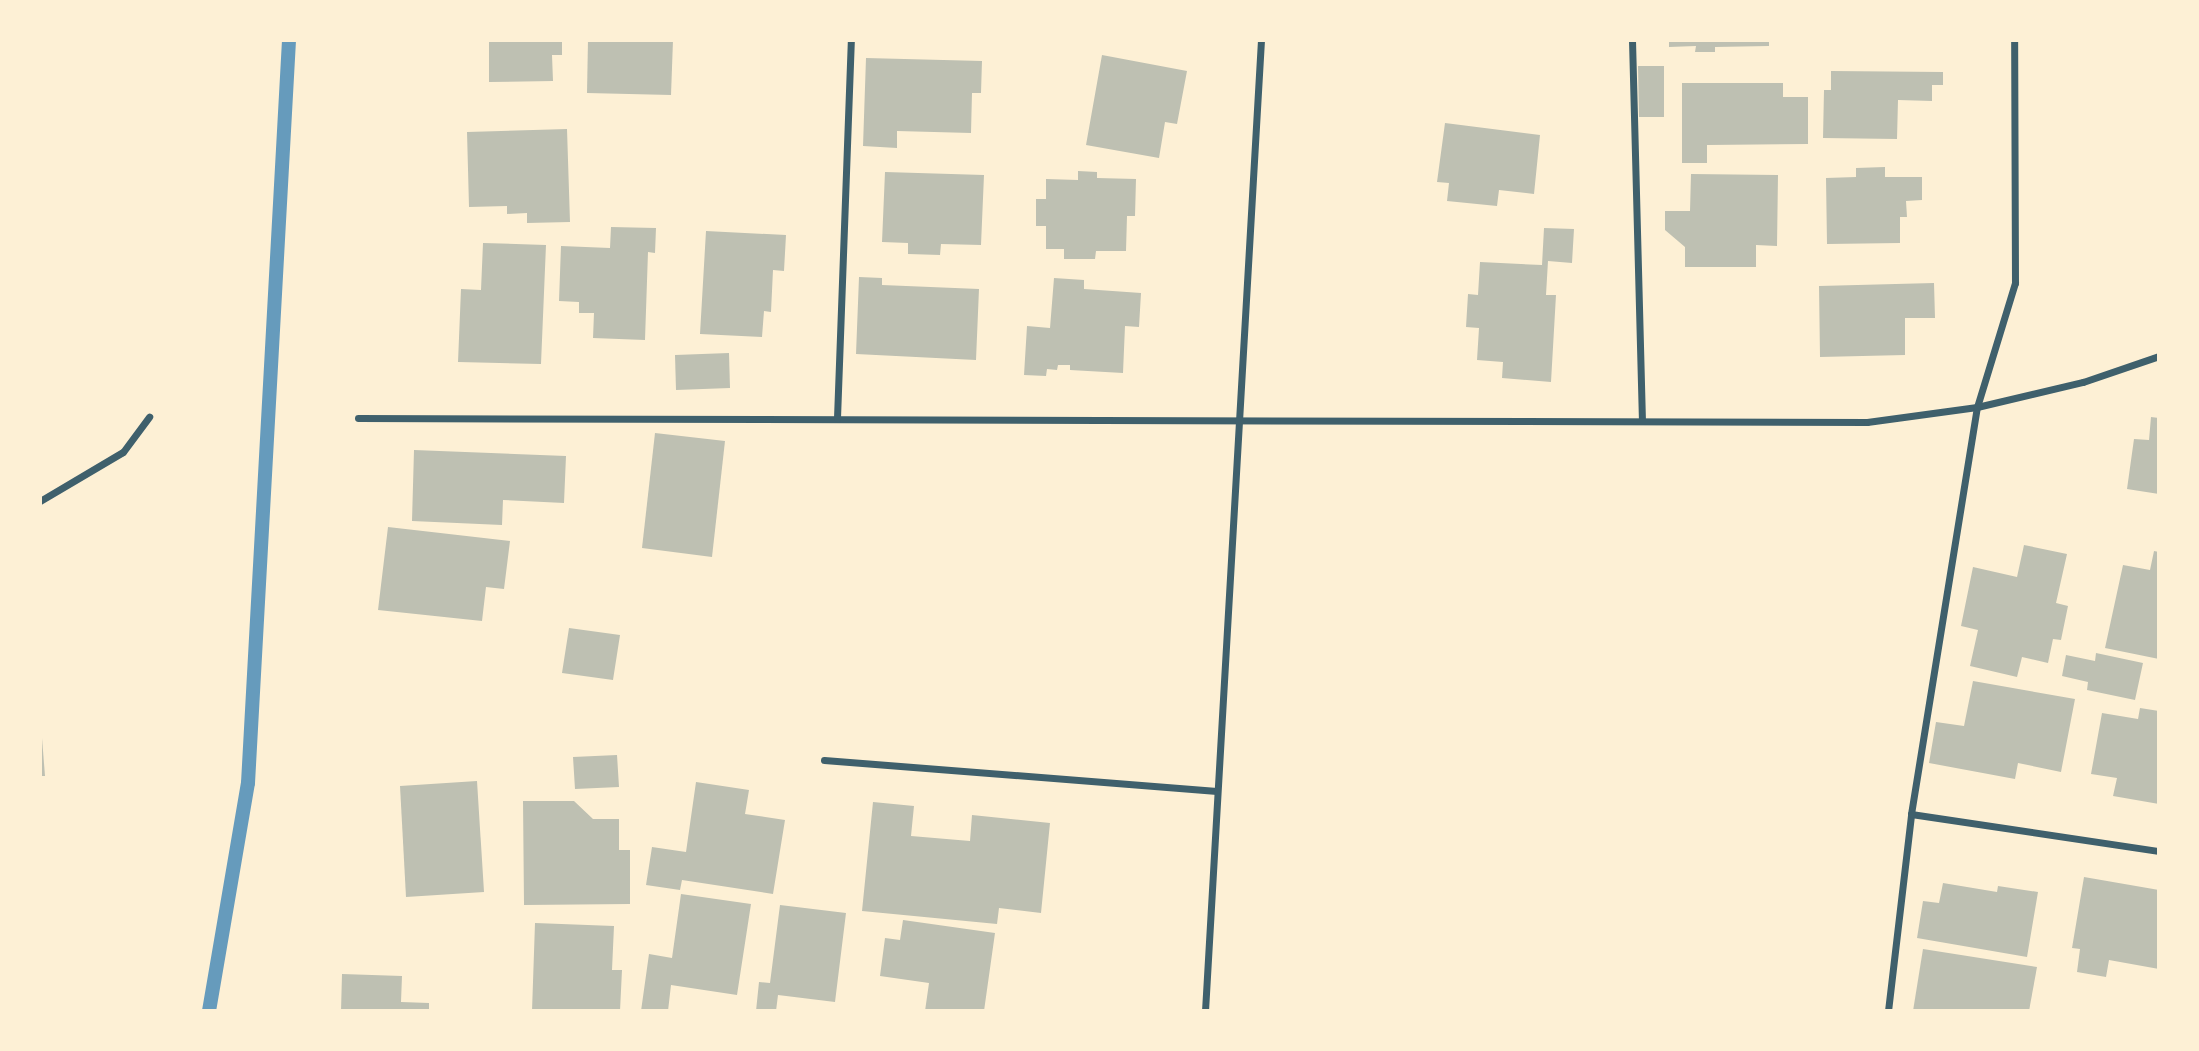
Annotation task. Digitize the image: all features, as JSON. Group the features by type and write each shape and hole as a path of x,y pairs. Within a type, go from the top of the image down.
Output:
{"street":[{"path":"837,418 850,40"},
{"path":"1205,1011 1261,40"},
{"path":"1632,40 1642,419"},
{"path":"1888,1011 1911,814 1977,407 2015,283 2014,40"},
{"path":"358,418 1642,419 1867,422 1977,407 2083,382 2159,356"},
{"path":"40,500 123,452 149,417"},
{"path":"824,761 1217,791"},
{"path":"1911,814 2159,851"}],"building":[{"path":"489,40 562,40 562,55 552,55 553,81 489,82"},
{"path":"588,40 673,40 671,95 587,93"},
{"path":"1669,40 1769,40 1769,46 1715,47 1715,52 1695,52 1696,46 1669,47"},
{"path":"1102,55 1187,71 1177,124 1165,122 1159,158 1086,145"},
{"path":"866,58 982,61 981,93 972,93 971,133 897,131 897,148 863,146"},
{"path":"1638,66 1664,66 1664,117 1639,117"},
{"path":"1831,71 1943,72 1943,85 1932,85 1932,101 1898,100 1897,139 1823,138 1824,90 1831,90"},
{"path":"1682,83 1783,83 1783,97 1808,97 1808,144 1707,145 1707,163 1682,163"},
{"path":"1445,123 1540,135 1534,194 1499,190 1497,206 1447,201 1449,183 1437,182"},
{"path":"567,129 570,222 527,223 527,213 507,214 507,206 469,207 467,132"},
{"path":"1885,167 1885,177 1922,177 1922,200 1906,201 1907,217 1900,217 1900,243 1827,244 1826,178 1856,177 1856,168"},
{"path":"1078,171 1097,172 1097,178 1136,179 1135,216 1127,216 1126,251 1096,251 1095,259 1064,259 1064,249 1046,249 1046,226 1036,226 1036,199 1046,199 1046,179 1078,180"},
{"path":"885,172 984,175 981,245 941,244 940,255 908,254 908,243 882,242"},
{"path":"1691,174 1778,175 1777,246 1756,245 1756,267 1685,267 1685,247 1665,230 1665,211 1690,211"},
{"path":"611,227 656,228 655,253 648,252 645,340 593,338 594,313 579,313 579,302 559,301 561,246 610,248"},
{"path":"1544,228 1574,229 1572,263 1548,261 1546,295 1556,295 1551,382 1502,378 1503,362 1477,360 1479,328 1466,327 1468,294 1478,295 1480,262 1542,265"},
{"path":"706,231 786,235 784,271 773,270 771,312 764,311 762,337 700,334"},
{"path":"483,243 546,245 541,364 458,362 461,289 481,290"},
{"path":"859,277 882,278 882,285 979,289 976,360 856,354"},
{"path":"1054,278 1084,280 1084,289 1141,293 1139,327 1125,326 1123,373 1070,370 1070,365 1058,365 1057,370 1047,369 1046,376 1024,375 1027,326 1050,328"},
{"path":"1934,283 1935,318 1905,318 1905,355 1820,357 1819,286"},
{"path":"729,353 730,388 676,390 675,355"},
{"path":"2151,417 2159,418 2159,494 2127,489 2134,439 2149,440"},
{"path":"655,433 725,441 712,557 642,548"},
{"path":"414,450 566,456 564,503 503,500 502,525 412,521"},
{"path":"388,527 510,541 504,589 486,587 482,621 378,610"},
{"path":"2024,545 2067,554 2056,603 2068,606 2061,640 2053,639 2048,663 2022,657 2017,677 1970,666 1978,630 1961,626 1973,567 2017,577"},
{"path":"2154,551 2159,552 2159,659 2105,648 2123,565 2150,570"},
{"path":"569,628 620,635 613,680 562,673"},
{"path":"2096,653 2143,663 2135,700 2087,690 2088,682 2062,676 2066,655 2095,661"},
{"path":"1973,681 2075,699 2061,772 2018,763 2015,779 1929,763 1936,722 1964,726"},
{"path":"2140,708 2159,711 2159,804 2113,796 2117,778 2091,774 2102,713 2138,719"},
{"path":"40,713 45,776 40,776"},
{"path":"617,755 619,787 575,789 573,757"},
{"path":"477,781 484,892 406,897 400,786"},
{"path":"696,782 749,790 745,814 785,820 773,894 682,880 680,890 646,885 652,847 686,852"},
{"path":"523,801 574,801 593,819 619,819 619,850 630,850 630,904 524,905"},
{"path":"873,802 914,806 911,836 970,841 972,815 1050,823 1041,913 999,908 997,924 862,911"},
{"path":"2084,877 2159,890 2159,969 2109,960 2106,977 2077,972 2080,949 2072,948"},
{"path":"1943,883 1997,892 1998,886 2038,892 2027,957 1917,938 1923,901 1939,903"},
{"path":"681,894 751,904 737,995 671,985 668,1011 641,1011 649,954 672,958"},
{"path":"780,905 846,913 835,1002 778,995 776,1011 756,1011 759,982 770,983"},
{"path":"903,920 995,933 984,1011 925,1011 929,983 880,976 885,938 900,940"},
{"path":"535,923 614,926 612,970 622,970 620,1011 532,1011"},
{"path":"1923,949 2037,967 2029,1011 1913,1011"},
{"path":"342,974 402,976 401,1002 429,1003 429,1011 341,1011"}],"waterway":[{"path":"209,1011 248,783 289,40"}]}
